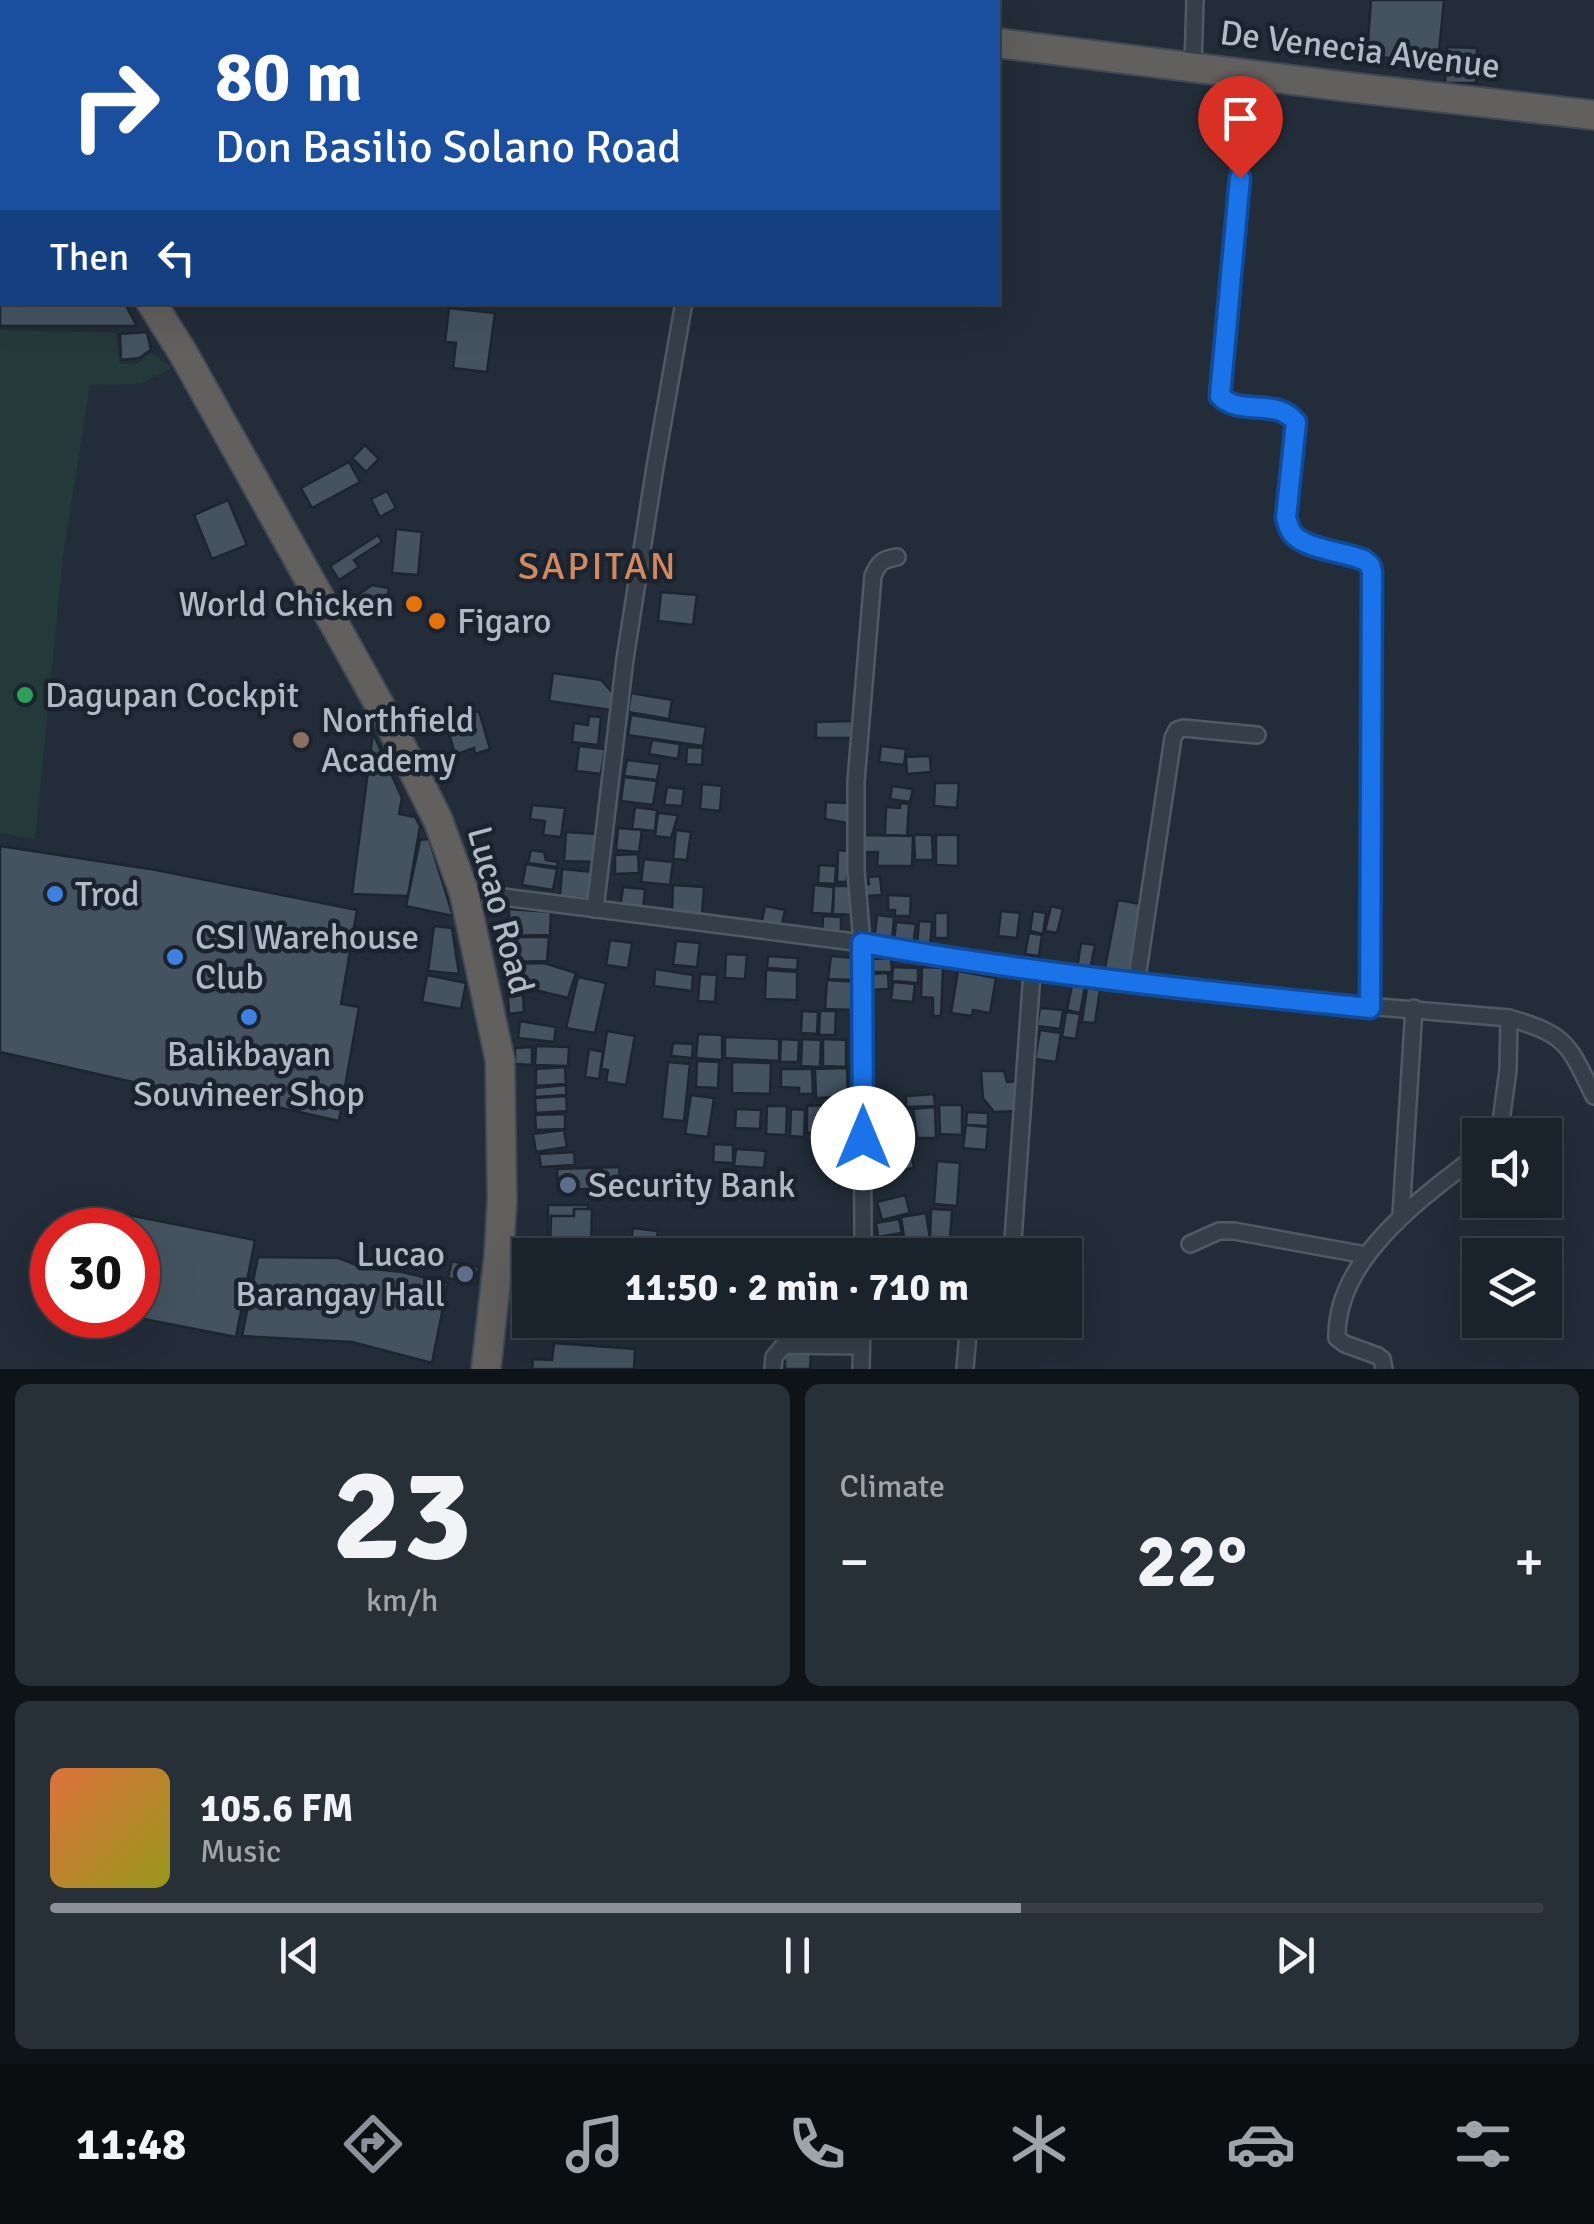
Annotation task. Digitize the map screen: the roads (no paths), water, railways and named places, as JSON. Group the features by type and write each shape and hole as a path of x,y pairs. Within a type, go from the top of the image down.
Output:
{"highway":[{"name":"De Venecia Avenue","path":"1000,42 1594,115"},
{"name":"Lucao Road","path":"154,305 372,690 438,820 464,892 500,1060 502,1200 486,1369"}],"street":[{"path":"1193,66 1196,0"},
{"path":"1249,74 1218,392 1229,404 1278,408 1293,418 1296,422 1286,518 1290,531 1308,544 1364,560 1372,572 1370,1008"},
{"path":"594,909 625,659 683,305"},
{"path":"863,1238 862,943 856,871 856,781 876,568 886,558 898,557"},
{"path":"1136,984 1173,738 1177,730 1184,728 1257,735"},
{"path":"464,892 862,943 1032,972 1370,1008 1414,1008 1510,1018 1545,1028 1560,1039 1572,1051 1594,1096"},
{"path":"1012,1238 1032,972"},
{"path":"1401,1215 1414,1008"},
{"path":"1501,1118 1510,1018"},
{"path":"1384,1369 1382,1358 1337,1338 1348,1288 1366,1255 1401,1215 1462,1167"},
{"path":"1190,1244 1219,1231 1234,1231 1366,1255"},
{"path":"861,1369 862,1338"},
{"path":"965,1369 968,1338"},
{"path":"773,1369 774,1356 784,1345 862,1346"}],"place":[{"name":"World Chicken","path":"414,604"},
{"name":"Figaro","path":"437,621"},
{"name":"Dagupan Cockpit","path":"25,695"},
{"name":"Northfield Academy","path":"301,740"},
{"name":"Trod","path":"55,894"},
{"name":"CSI Warehouse Club","path":"175,957"},
{"name":"Balikbayan Souvineer Shop","path":"249,1017"},
{"name":"Security Bank","path":"568,1185"},
{"name":"Lucao Barangay Hall","path":"465,1274"}],"district":[{"name":"SAPITAN","path":"598,566"}]}
